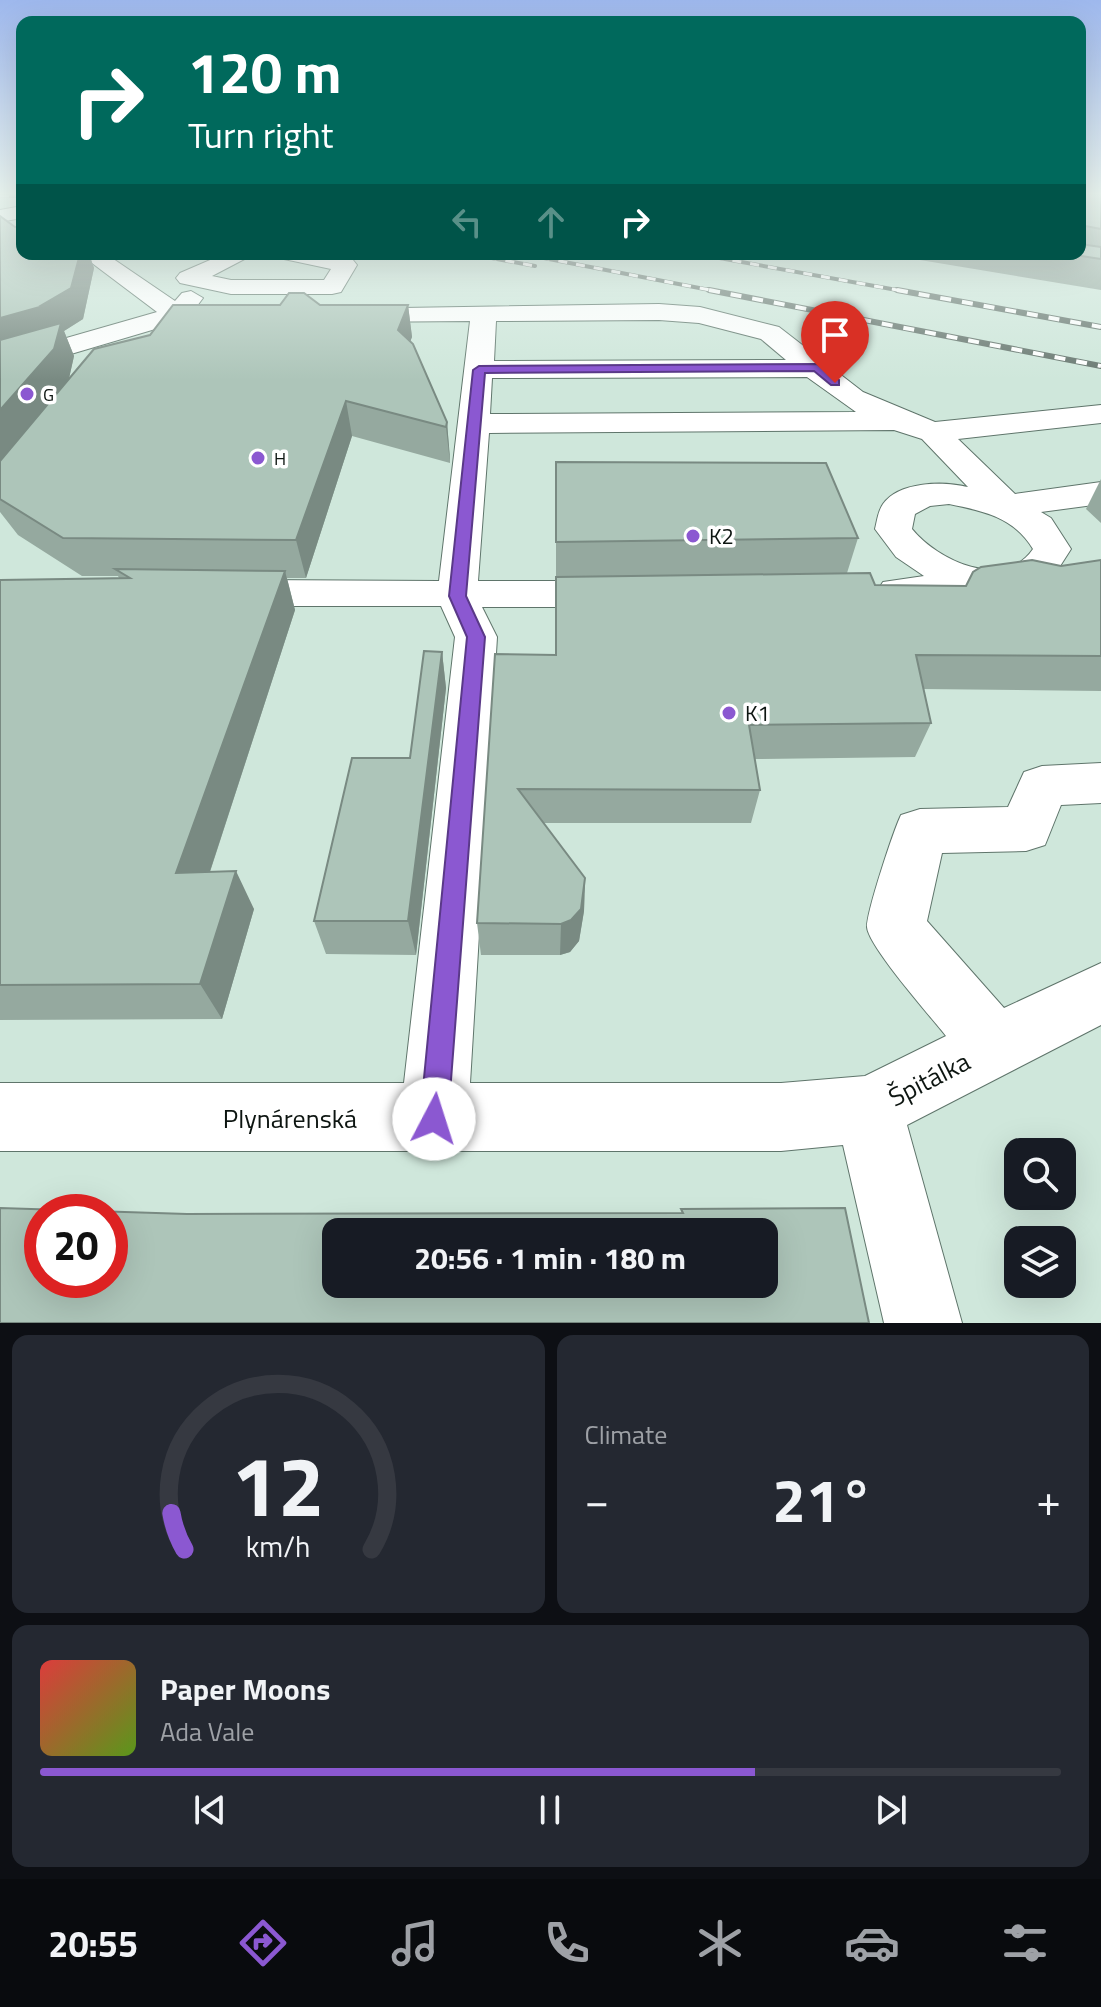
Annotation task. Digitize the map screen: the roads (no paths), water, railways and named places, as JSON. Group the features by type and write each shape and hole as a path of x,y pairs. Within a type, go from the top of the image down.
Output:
{"street":[{"path":"100,260 177,314"},
{"path":"229,260 188,278 217,285 332,287 345,265 321,260"},
{"path":"177,314 191,298 217,285"},
{"path":"315,314 659,312 700,315 770,333 852,398 916,426 1007,506 1038,526 1052,549 1041,566 1022,579 929,590 866,591"},
{"path":"0,366 177,314 254,314"},
{"path":"434,1119 476,637 457,596 484,315"},
{"path":"104,363 132,327"},
{"path":"479,370 817,368"},
{"path":"474,424 916,426 1101,414"},
{"path":"982,582 936,569 905,548 893,529 898,508 922,496 949,493 1007,506 1101,493"},
{"path":"189,593 457,596 646,594"},
{"path":"995,1046 896,928 920,831 1026,829 1042,786 1101,783"},
{"name":"Špitálka","path":"923,1323 869,1109 1101,993"},
{"name":"Plynárenská","path":"0,1117 781,1117 869,1109"}],"railway":[{"path":"502,260 535,266"},
{"path":"554,260 720,292"},
{"path":"730,260 908,292"},
{"path":"709,290 1101,366"},
{"path":"897,290 1101,327"}],"place":[{"name":"G","path":"27,394"},
{"name":"H","path":"258,458"},
{"name":"K2","path":"693,536"},
{"name":"K1","path":"729,713"}]}
